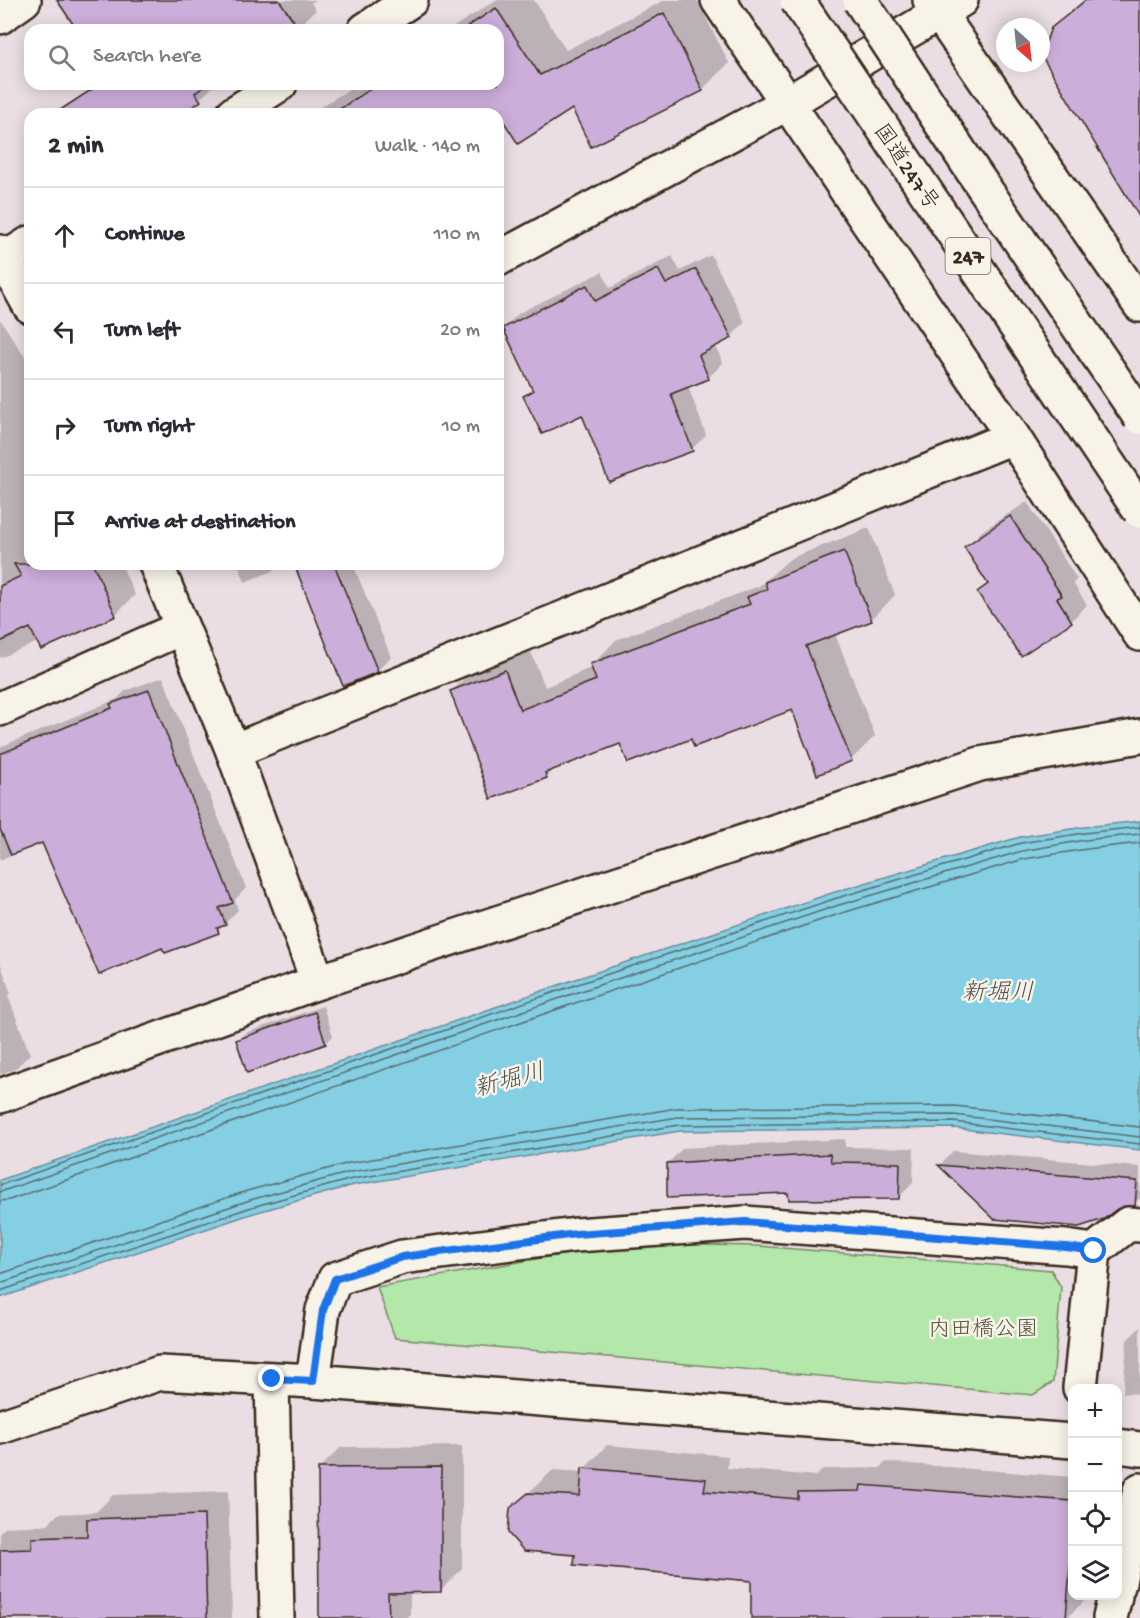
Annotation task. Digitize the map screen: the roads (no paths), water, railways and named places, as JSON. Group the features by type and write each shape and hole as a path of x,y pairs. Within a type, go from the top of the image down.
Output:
{"main road":[{"path":"0,17 24,0"},
{"path":"367,18 411,0"},
{"path":"718,0 1012,437 1140,634"},
{"name":"国道247号","path":"797,0 1140,511"},
{"name":"247","path":"860,0 1140,417"},
{"path":"504,256 786,104 943,4 1140,305"},
{"path":"242,108 271,90"},
{"path":"9,254 24,291"},
{"path":"232,751 1012,437"},
{"path":"158,570 232,751 318,982"},
{"path":"0,709 181,628"},
{"path":"0,1096 318,982 980,764 1140,736"},
{"path":"313,1381 323,1310 335,1279 402,1257 576,1234 745,1222 1094,1251"},
{"path":"1081,1384 1094,1251 1128,1224 1140,1225"},
{"path":"0,1427 160,1373 313,1381 1068,1441"},
{"path":"272,1379 277,1618"},
{"path":"1122,1447 1140,1449"},
{"path":"1122,1569 1140,1490"},
{"path":"1110,1618 1114,1600"}],"water":[{"name":"新堀川","path":"1140,821 1140,1150 954,1128 680,1131 354,1185 254,1213 0,1298 0,1180 576,979 835,892 1020,837"}],"park label":[{"name":"内田橋公園","path":"983,1327"}]}
